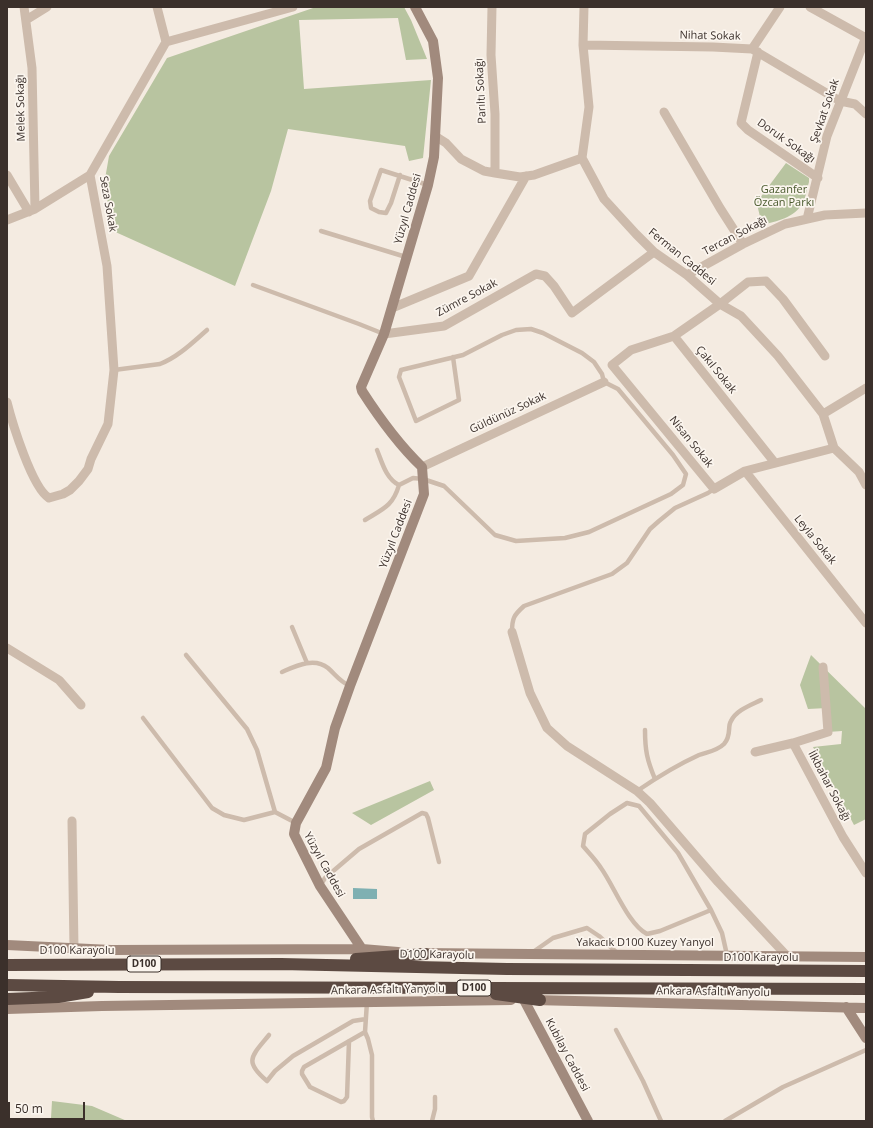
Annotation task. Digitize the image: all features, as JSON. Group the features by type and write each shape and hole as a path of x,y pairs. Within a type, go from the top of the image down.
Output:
{"highway":[{"name":"D100","path":"281,964 425,954"},
{"name":"D100 Karayolu","path":"7,965 281,964 507,969 866,971"},
{"name":"D100","path":"7,985 119,987 866,989"},
{"path":"7,999 58,997 119,987"},
{"path":"453,988 540,1000"}],"main road":[{"name":"Yüzyıl Caddesi","path":"362,949 320,886 294,834 296,823 326,768 336,728 350,686 424,494 422,467 409,454 380,419 361,389 362,383 384,334 428,185 434,157 438,78 433,41 415,7"},
{"path":"7,945 111,950 362,949 425,954"},
{"name":"Yakacık D100 Kuzey Yanyol","path":"425,954 786,955 866,957"},
{"name":"Ankara Asfaltı Yanyolu","path":"7,1009 102,1006 524,1000 866,1008"},
{"name":"Kubilay Caddesi","path":"524,1000 588,1121"},
{"path":"846,1007 866,1038"}],"street":[{"name":"Melek Sokağı","path":"24,7 32,68 32,211"},
{"path":"26,20 47,7"},
{"path":"157,7 166,42 293,7"},
{"name":"Parıltı Sokağı","path":"492,7 491,55 495,114 495,174"},
{"path":"435,136 446,143 460,159 484,171 495,174 520,177 534,175 582,158 590,107 583,45 584,7"},
{"path":"755,51 780,7"},
{"path":"810,7 866,38"},
{"name":"Şevkat Sokak","path":"807,219 827,136 866,38"},
{"name":"Seza Sokak","path":"16,431 38,486 44,495 49,498 70,490 88,469 91,458 108,424 114,370 107,266 90,175 166,42"},
{"name":"Nihat Sokak","path":"583,45 713,47 755,51 840,101 855,104 866,114"},
{"name":"Doruk Sokağı","path":"755,51 741,122 748,130 818,178"},
{"path":"664,112 720,208 743,244"},
{"name":"Ferman Caddesi","path":"582,158 604,199 636,234 654,252 687,275 720,304 741,316 778,356 823,414 834,448 860,472 866,485"},
{"path":"7,175 32,211"},
{"path":"7,220 32,211 90,175"},
{"path":"392,308 469,276 526,176"},
{"name":"Tercan Sokağı","path":"687,275 743,244 785,224 825,215 866,213"},
{"name":"Zümre Sokak","path":"384,334 444,326 536,274 545,276 554,286 572,313 654,252"},
{"path":"674,336 720,304 748,282 766,281 783,299 826,356"},
{"name":"Çakıl Sokak","path":"674,336 775,463"},
{"name":"Nisan Sokak","path":"674,336 631,350 612,365 714,489"},
{"name":"Güldünüz Sokak","path":"422,467 604,382"},
{"path":"823,414 866,388"},
{"path":"7,402 16,431"},
{"path":"7,428 16,431"},
{"path":"714,489 745,472 834,448"},
{"name":"Leyla Sokak","path":"745,472 866,622"},
{"path":"512,632 530,693 547,728 567,746 637,791 650,803 718,882 786,955"},
{"path":"7,648 59,680 81,705"},
{"path":"755,752 793,743 828,732 823,667"},
{"name":"İlkbahar Sokağı","path":"793,743 843,837 866,873"},
{"path":"72,821 74,948"}],"lane":[{"path":"400,175 391,203 386,213 379,212 372,208 370,201 381,170 400,175 428,185"},
{"path":"321,231 406,258"},
{"path":"253,285 384,334"},
{"path":"365,520 386,507 395,497 399,485 413,478 423,479 444,486 495,535 516,540 565,538 589,532 671,494 683,485 686,474 673,455 618,389 604,382 602,374 594,362 582,353 543,333 530,329 516,330 502,335 463,355 402,370 399,377 416,421 459,400 453,358"},
{"path":"114,370 166,362 181,352 207,330"},
{"path":"377,450 387,474 393,483 399,485"},
{"path":"512,632 512,621 516,612 524,606 612,574 627,563 650,529 659,521 675,508 714,489"},
{"path":"292,627 307,663"},
{"path":"186,654 247,729 257,750 275,812"},
{"path":"282,672 307,663 317,663 328,668 339,680 350,686"},
{"path":"637,791 655,779 724,744 730,733 730,721 738,712 761,700"},
{"path":"143,718 212,808 224,815 244,820 275,812 296,823"},
{"path":"645,730 645,750 655,779"},
{"path":"711,910 660,931 646,934 640,930 625,910 601,868 583,846 585,834 610,814 627,803 639,806 678,853 711,910 722,933 728,955"},
{"path":"320,886 325,878 359,849 422,813 426,814 428,818 439,862"},
{"path":"529,955 553,938 587,928 599,936 618,954"},
{"path":"367,1002 365,1032 372,1055 373,1121"},
{"path":"269,1035 253,1054 252,1058 252,1063 256,1070 267,1081 275,1071 293,1056 353,1021 366,1019"},
{"path":"616,1030 662,1121"},
{"path":"349,1041 347,1097 341,1102 310,1087 302,1074 302,1071 304,1067 349,1041 365,1032"},
{"path":"725,1121 783,1087 866,1050"},
{"path":"432,1121 435,1097"}],"green space":[{"path":"316,7 404,7 427,59 406,60 398,18 299,20 304,89 431,80 423,158 409,161 405,146 288,129 271,191 235,286 111,230 105,179 109,156 167,58"},
{"name":"Gazanfer Özcan Parkı","path":"786,163 809,178 804,201 795,212 790,215 762,225 756,200 760,198"},
{"path":"811,655 866,709 866,819 854,825 813,747 841,744 842,731 828,732 827,708 808,709 800,685"},
{"path":"430,781 434,790 371,825 352,813"},
{"path":"52,1101 92,1106 127,1121 60,1121 51,1118"}],"water":[{"path":"353,888 377,889 377,899 353,899"}]}
